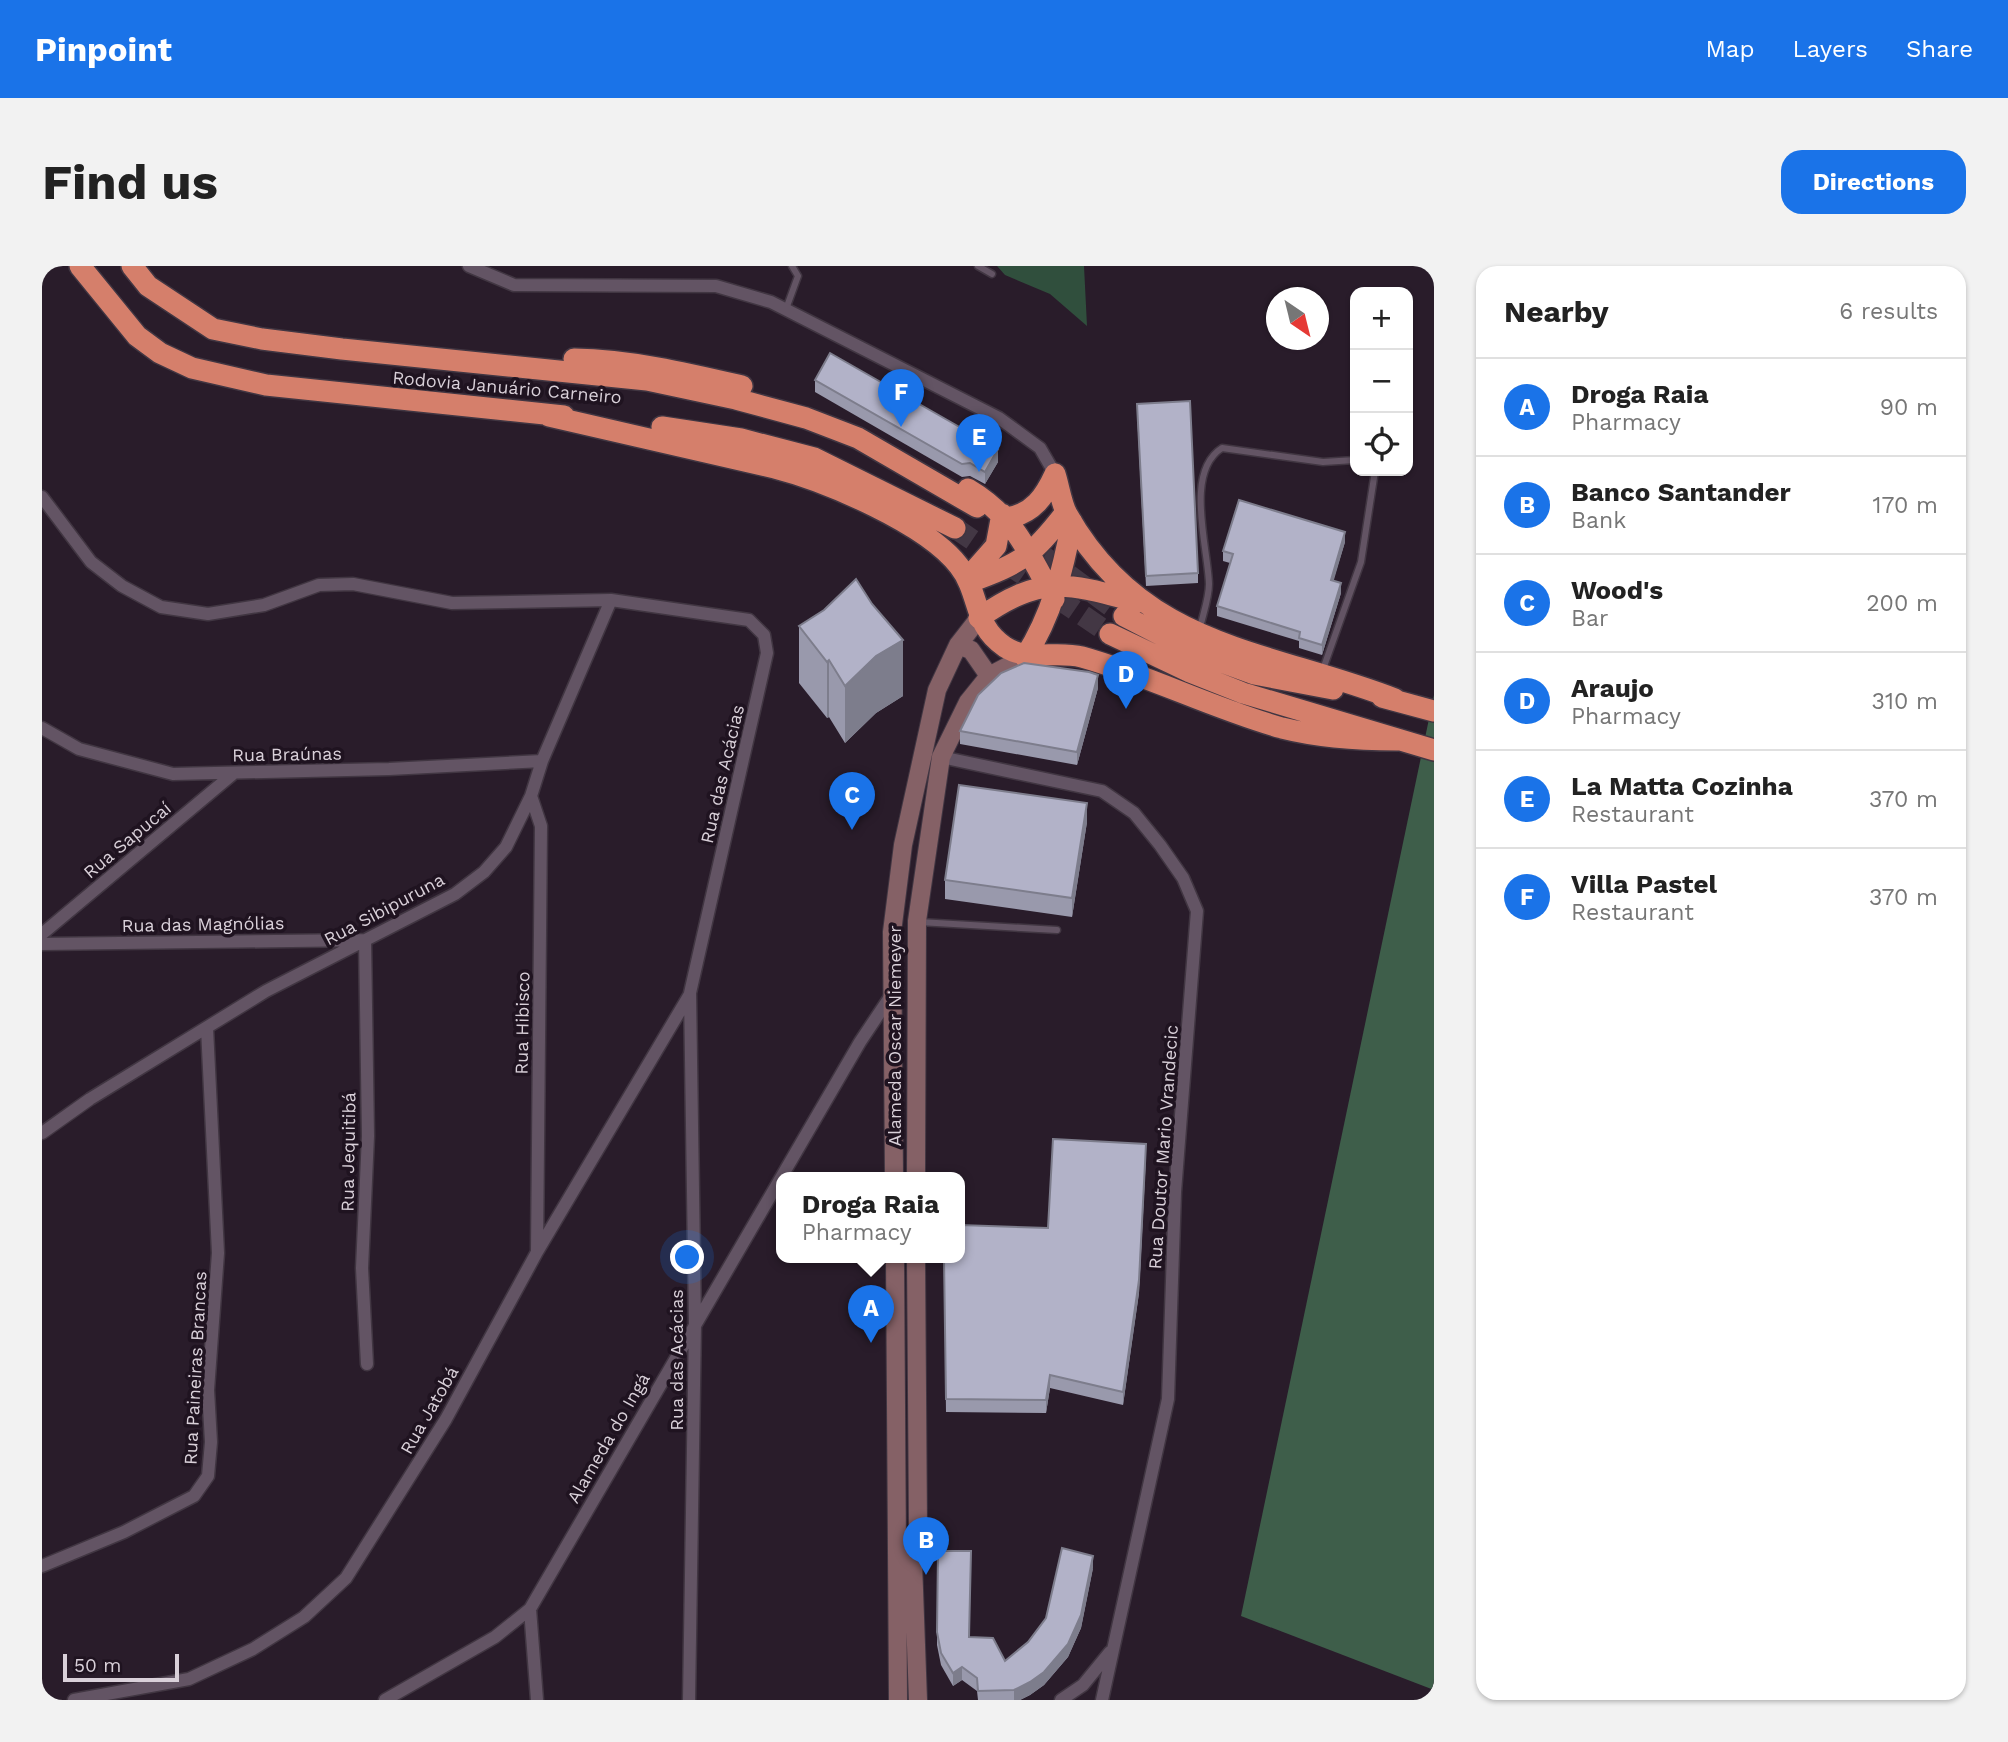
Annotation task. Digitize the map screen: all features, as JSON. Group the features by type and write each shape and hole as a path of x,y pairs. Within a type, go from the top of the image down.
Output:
{"highway":[{"name":"Rodovia Januário Carneiro","path":"80,266 137,336 160,353 192,368 266,385 550,416 602,418 741,439 814,458 955,528"},
{"name":"Rodovia Januário Carneiro","path":"132,266 149,286 213,329 276,341 647,380 806,418 858,438 977,506"},
{"path":"477,362 612,360 681,371 810,406 865,430 984,498 1005,516 1053,590"},
{"path":"550,416 670,441 808,476 897,519 942,549 958,564 970,582 979,618 987,631 1004,646 1025,657 1067,653 1086,658 1283,728 1367,740 1397,740"},
{"path":"1031,509 1044,495 1055,474"},
{"path":"1055,474 1069,517 1114,578 1133,609 1194,652 1254,674 1395,699"},
{"path":"1005,516 1031,509 1069,517"},
{"path":"970,582 974,571 996,546 1005,516"},
{"path":"970,582 1006,570 1032,554 1069,517"},
{"path":"1025,657 1041,633 1069,517"},
{"path":"979,618 1004,600 1053,590 1133,609 1198,634 1434,711"},
{"path":"1110,634 1189,672 1243,693 1431,749"}],"street":[{"path":"469,266 514,285 716,286 786,309 999,418 1040,448 1055,474"},
{"name":"Rua das Acácias","path":"42,497 91,562 122,586 161,607 208,614 264,605 319,585 353,584 452,603 611,600 749,620 764,635 767,653 690,993 695,1323 689,1700"},
{"name":"Rua Sibipuruna","path":"42,1133 90,1100 266,991 455,894 484,872 506,847 531,796 542,761 611,600"},
{"name":"Alameda Oscar Niemeyer","path":"894,1172 892,932 903,845 937,690 958,645 979,618"},
{"path":"958,645 971,650 989,676"},
{"name":"Alameda Oscar Niemeyer","path":"916,1172 918,922 941,757 968,702 989,676 1025,657"},
{"name":"Rua Braúnas","path":"42,728 79,749 130,765 173,774 389,769 542,761"},
{"name":"Rua Doutor Mario Vrandecic","path":"941,757 1102,791 1134,813 1152,834 1183,878 1197,911 1175,1192 1168,1399 1137,1551 1102,1700"},
{"name":"Rua Sapucaí","path":"42,934 234,773"},
{"name":"Rua Hibisco","path":"531,796 541,826 537,1251"},
{"name":"Rua das Magnólias","path":"42,944 365,940"},
{"name":"Rua Jequitibá","path":"365,940 368,1136 362,1268 367,1364"},
{"name":"Rua Jatobá","path":"74,1700 189,1679 253,1649 304,1617 346,1578 446,1419 537,1251 690,993"},
{"name":"Alameda do Ingá","path":"784,1172 860,1042 893,993"},
{"name":"Rua Paineiras Brancas","path":"43,1567 124,1532 194,1496 208,1476 211,1442 208,1390 218,1254 207,1028"},
{"name":"Alameda do Ingá","path":"385,1700 495,1637 530,1609 776,1185"},
{"path":"895,1263 898,1700"},
{"path":"916,1263 918,1527 914,1562 918,1700"},
{"path":"895,1455 917,1459"},
{"path":"530,1609 537,1700"},
{"path":"1061,1700 1083,1685 1112,1649"}],"lane":[{"path":"786,309 798,276 792,266"},
{"path":"978,266 992,274"},
{"path":"1198,634 1209,587 1200,493 1207,461 1212,455 1222,448 1323,462 1350,460"},
{"path":"1322,674 1361,562 1374,476"},
{"path":"918,922 1057,930"}],"green space":[{"path":"997,266 1084,266 1087,326 1050,294 1005,275"},
{"path":"1434,695 1434,1690 1241,1616"}],"building":[{"path":"830,353 998,449 985,472 970,463 962,464 815,380"},
{"path":"1190,401 1198,573 1146,576 1137,404"},
{"path":"1239,500 1345,532 1331,580 1341,583 1322,645 1299,638 1300,632 1217,606 1233,554 1223,551"},
{"path":"856,579 872,604 903,640 876,656 845,686 829,660 827,662 799,626 824,610"},
{"path":"1024,663 1098,675 1077,752 960,731 978,695 1001,673"},
{"path":"959,785 1087,803 1072,898 945,880"},
{"path":"1053,1139 1146,1144 1139,1280 1123,1392 1050,1375 1046,1400 946,1399 944,1263 965,1263 965,1225 1048,1228"},
{"path":"1062,1548 1093,1556 1081,1615 1068,1644 1044,1672 1014,1690 978,1691 977,1678 962,1667 953,1673 941,1653 937,1632 938,1551 971,1551 969,1637 993,1638 1005,1661 1028,1642 1046,1618"}],"tunnel":[{"path":"955,528 1110,634"},
{"path":"1019,538 1124,616"}],"place":[{"name":"Villa Pastel","path":"901,427"},
{"name":"La Matta Cozinha","path":"979,472"},
{"name":"Araujo","path":"1126,709"},
{"name":"Wood's","path":"852,830"},
{"name":"Droga Raia","path":"871,1343"},
{"name":"Banco Santander","path":"926,1575"}]}
